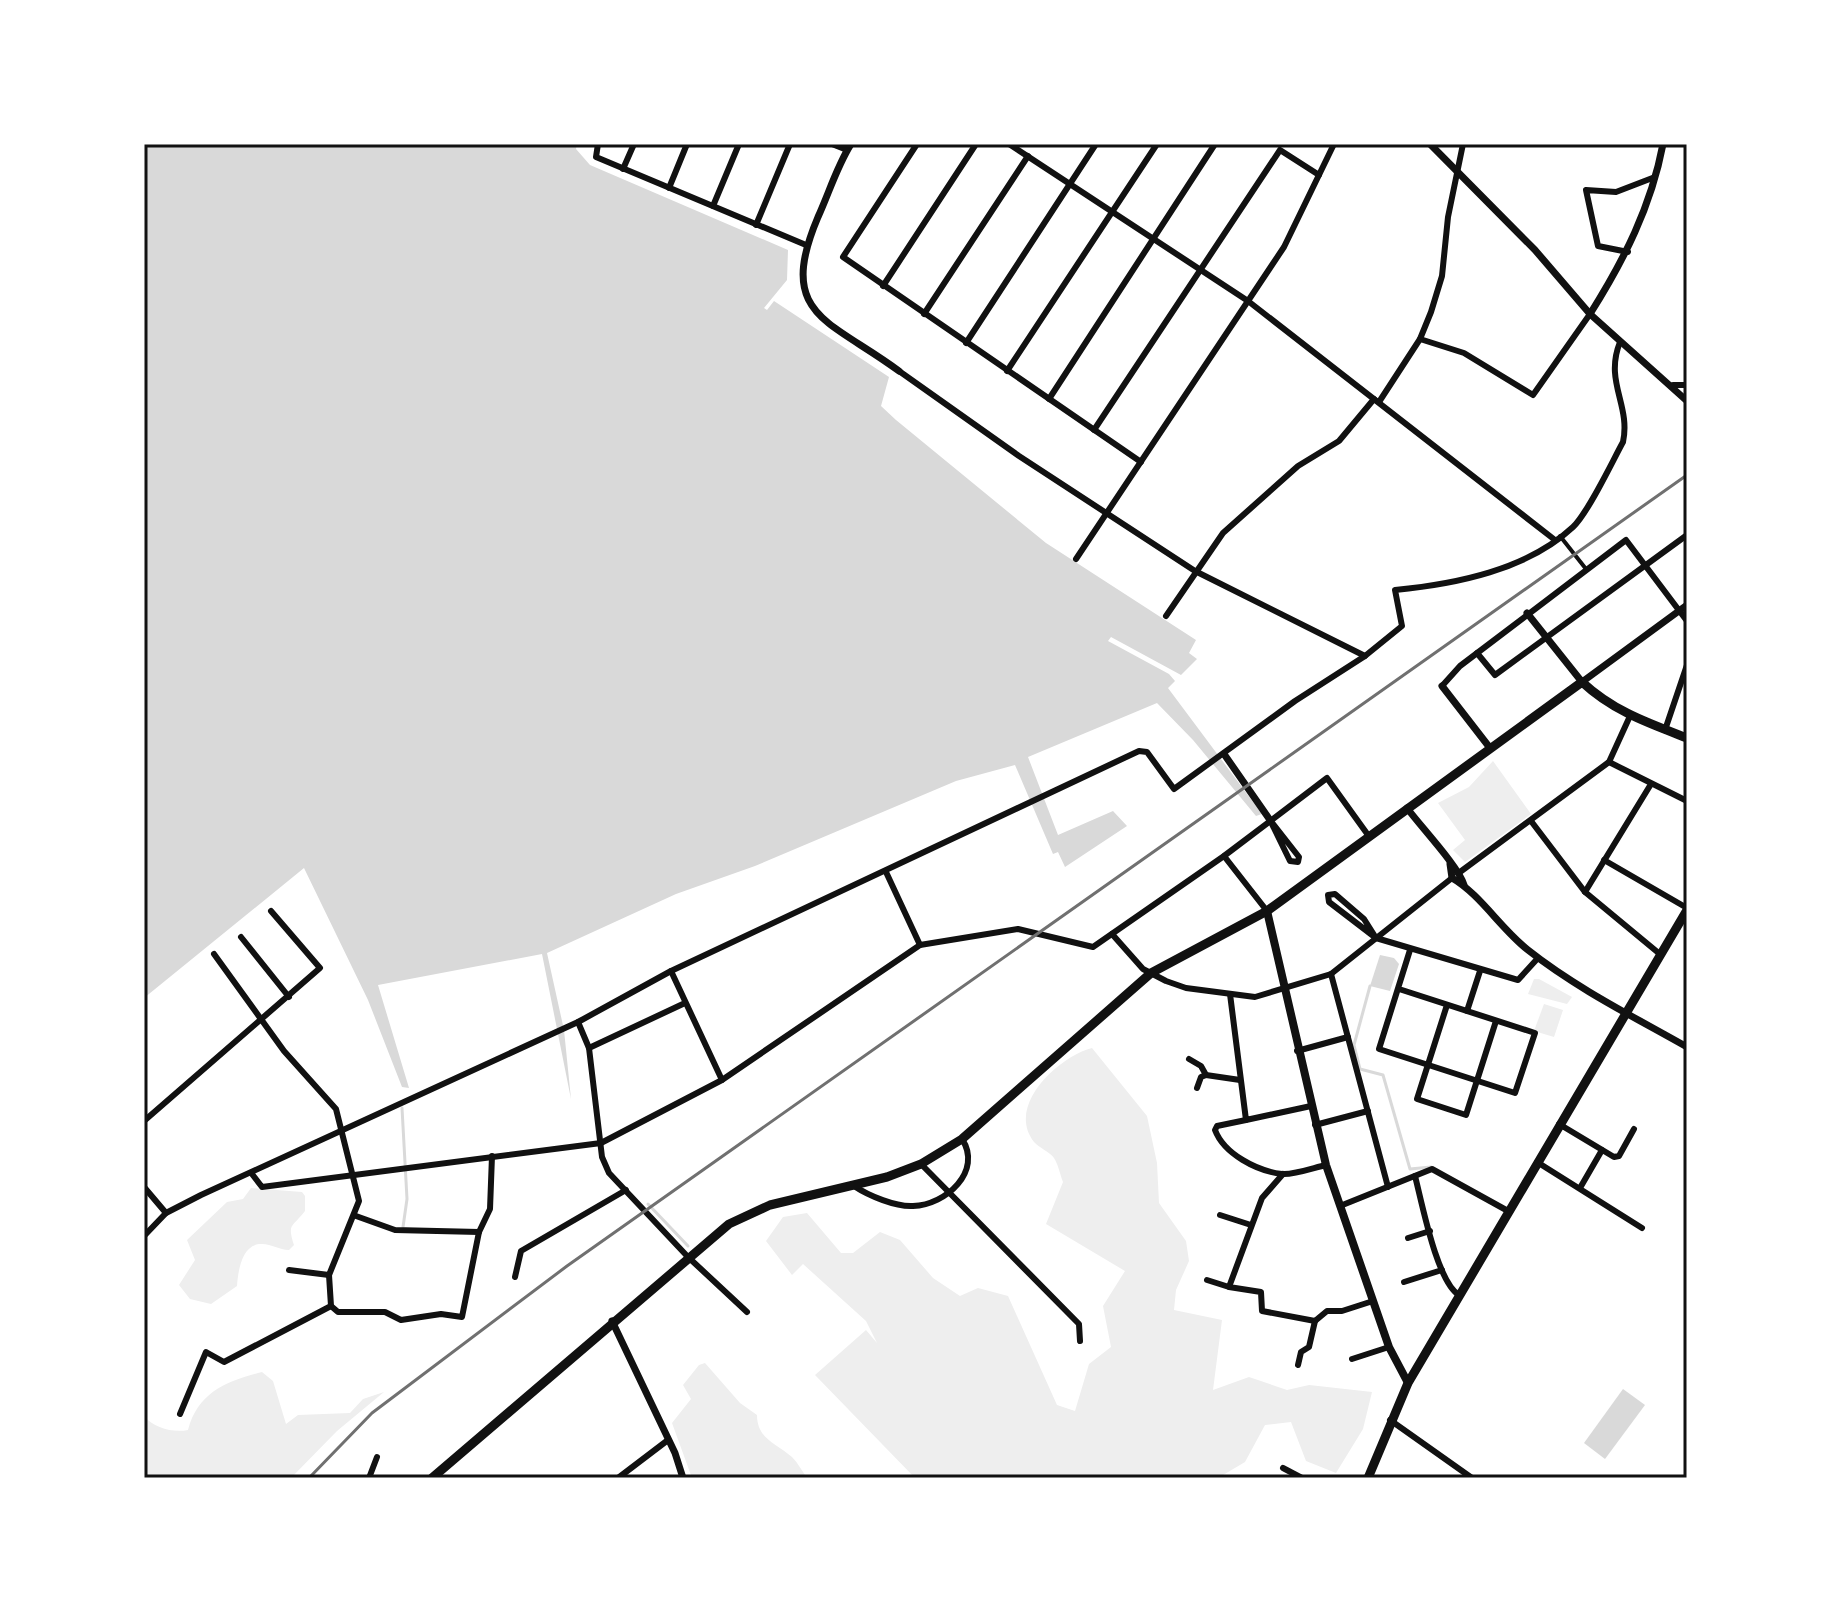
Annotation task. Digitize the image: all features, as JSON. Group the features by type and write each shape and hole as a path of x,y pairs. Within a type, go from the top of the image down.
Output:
{"main road":[{"path":"432,1478 688,1257 749,1213 770,1205 854,1186 921,1164 962,1139 1151,973 1267,911 1582,682 1604,702 1630,716 1687,738"},
{"path":"1368,1478 1408,1383 1559,1124 1684,922 1687,909"},
{"path":"1267,911 1282,988 1326,1165 1389,1347 1408,1383"}],"street":[{"path":"598,144 596,157 806,245"},
{"path":"623,169 634,144"},
{"path":"669,188 687,144"},
{"path":"713,206 739,144"},
{"path":"756,225 790,144"},
{"path":"832,144 849,147 806,245 801,285 814,309 971,424 1195,571 1365,656"},
{"path":"917,144 843,257 1141,462"},
{"path":"883,286 976,144"},
{"path":"1009,144 1248,301 1558,538 1586,569"},
{"path":"966,343 1096,144"},
{"path":"1007,371 1157,144"},
{"path":"1049,399 1215,144"},
{"path":"1076,559 1284,247 1334,144"},
{"path":"1430,144 1535,250 1590,314 1673,385 1687,401"},
{"path":"1166,616 1223,533 1298,466 1339,441 1377,400 1420,339 1442,276 1463,144"},
{"path":"1420,339 1464,353 1533,395 1590,314 1628,252 1657,176 1663,144"},
{"path":"1094,430 1280,150 1319,175"},
{"path":"924,314 1028,156"},
{"path":"1628,252 1598,246 1586,190 1616,192 1657,176"},
{"path":"144,1236 166,1213 578,1022 671,971 1139,751 1147,752 1174,789 1295,701 1365,656 1402,626 1395,590 1477,578 1558,538 1575,525 1623,442 1627,427 1612,367 1620,342"},
{"path":"1673,385 1687,385"},
{"path":"1477,653 1495,675 1687,535"},
{"path":"1490,748 1442,686 1527,613 1626,540 1687,621"},
{"path":"1527,613 1582,682 1687,605"},
{"path":"1665,730 1687,665"},
{"path":"1460,872 1609,762 1630,716"},
{"path":"1224,754 1299,857 1298,862 1290,861 1280,847 1270,820"},
{"path":"1609,762 1687,801"},
{"path":"252,1174 262,1187 601,1143 722,1080 920,945 1018,929 1093,947 1224,856 1327,778 1368,835"},
{"path":"1585,892 1651,784"},
{"path":"1407,808 1450,864 1460,872 1464,885"},
{"path":"1531,821 1585,892 1661,955"},
{"path":"1224,856 1267,911"},
{"path":"1604,860 1687,909"},
{"path":"1450,864 1452,878"},
{"path":"886,872 920,945"},
{"path":"1452,878 1464,885 1511,937 1538,958 1687,1047"},
{"path":"1112,934 1151,973 1186,988 1255,997 1331,974 1452,878"},
{"path":"1376,938 1364,919 1335,894 1328,895 1329,902 1376,938 1410,950 1518,980 1538,958"},
{"path":"144,1121 264,1020 320,968 271,911"},
{"path":"241,937 289,997"},
{"path":"1399,989 1535,1033 1515,1093 1379,1049 1410,950"},
{"path":"214,954 284,1051 336,1109 359,1201 356,1216 329,1275 331,1306 338,1312 385,1312 401,1320 441,1314 462,1317 479,1232 490,1209 492,1156"},
{"path":"671,971 722,1080"},
{"path":"1467,1011 1480,971"},
{"path":"1331,974 1388,1187"},
{"path":"1230,994 1246,1120"},
{"path":"589,1048 685,1003"},
{"path":"1447,1005 1417,1099 1466,1115 1496,1021"},
{"path":"578,1022 589,1048 601,1143 609,1173 688,1257 747,1312"},
{"path":"1297,1051 1348,1037"},
{"path":"1189,1059 1201,1066 1206,1075"},
{"path":"1197,1088 1201,1077 1206,1075 1240,1080"},
{"path":"1311,1106 1217,1126 1218,1138 1249,1165 1283,1174 1326,1165"},
{"path":"1315,1125 1368,1111"},
{"path":"1559,1124 1602,1150 1619,1156 1634,1129"},
{"path":"854,1186 867,1195 909,1207 929,1203 949,1192 967,1173 970,1150 962,1139"},
{"path":"1580,1188 1602,1150"},
{"path":"1537,1162 1642,1228"},
{"path":"921,1164 1079,1324 1080,1341"},
{"path":"1340,1206 1435,1170 1508,1211"},
{"path":"1229,1287 1262,1198 1283,1174"},
{"path":"1415,1176 1442,1270 1451,1290 1459,1295"},
{"path":"144,1187 166,1213"},
{"path":"515,1277 521,1251 626,1190"},
{"path":"1220,1215 1251,1225"},
{"path":"356,1216 395,1230 479,1232"},
{"path":"1408,1238 1430,1231"},
{"path":"1026,1269 1032,1262"},
{"path":"289,1270 329,1275"},
{"path":"1404,1282 1442,1270"},
{"path":"1207,1280 1261,1292 1262,1311 1315,1321"},
{"path":"1298,1365 1301,1352 1309,1347 1315,1321 1327,1311 1342,1311 1373,1301"},
{"path":"180,1414 206,1352 224,1362 331,1306"},
{"path":"612,1321 683,1478"},
{"path":"1352,1359 1389,1347"},
{"path":"1390,1420 1472,1478"},
{"path":"618,1478 668,1440"},
{"path":"369,1478 377,1457"},
{"path":"1283,1468 1302,1478"}],"shaded area":[{"path":"144,144 577,144 576,149 590,165 788,250 787,280 764,308 767,310 774,301 889,377 881,406 896,420 1046,543 1196,640 1189,653 1197,659 1181,675 1111,637 1108,641 1169,674 1175,681 1168,688 1262,814 1256,816 1193,740 1157,703 1028,757 1058,835 1113,811 1127,826 1065,867 1058,852 1053,854 1015,765 956,781 755,866 676,894 547,953 564,1030 571,1099 542,954 378,985 409,1088 402,1087 368,1000 304,868 144,998"},
{"path":"1493,761 1531,814 1465,862 1453,850 1465,840 1438,803 1469,787"},
{"path":"1380,955 1394,958 1399,964 1390,991 1370,986"},
{"path":"1534,979 1572,997 1567,1004 1528,994"},
{"path":"1544,1004 1563,1010 1554,1037 1534,1031"},
{"path":"1092,1048 1147,1116 1157,1163 1159,1203 1186,1241 1189,1261 1176,1290 1174,1310 1222,1320 1213,1390 1249,1377 1287,1390 1309,1385 1372,1392 1363,1429 1336,1473 1306,1461 1291,1422 1265,1425 1245,1462 1218,1478 915,1478 815,1375 866,1330 877,1343 866,1321 803,1264 792,1275 766,1241 783,1217 807,1213 841,1253 853,1253 880,1232 900,1240 933,1278 960,1296 978,1288 1008,1296 1057,1405 1075,1411 1089,1364 1111,1347 1103,1306 1125,1271 1046,1224 1063,1182 1054,1158 1034,1142 1027,1128 1026,1113 1031,1098 1052,1072 1065,1061"},
{"path":"251,1188 302,1192 305,1211 291,1229 294,1245 289,1250 266,1244 255,1245 242,1259 237,1286 211,1304 190,1299 179,1285 195,1260 187,1240 227,1202 243,1199"},
{"path":"705,1363 740,1403 757,1415 760,1430 768,1440 792,1457 807,1478 692,1478 672,1423 691,1399 683,1385 699,1365"},
{"path":"262,1372 273,1381 286,1424 298,1415 350,1413 363,1399 384,1392 337,1431 291,1478 144,1478 144,1416 164,1429 188,1430 199,1406 207,1397 226,1384"},
{"path":"1623,1389 1645,1405 1605,1459 1584,1443"}],"waterway":[{"path":"1370,986 1354,1045 1360,1069 1383,1075 1410,1169 1431,1167"},
{"path":"402,1108 407,1199 403,1227"},
{"path":"648,1204 688,1246"}],"railway":[{"path":"309,1478 372,1413 567,1266 1687,475"}]}
